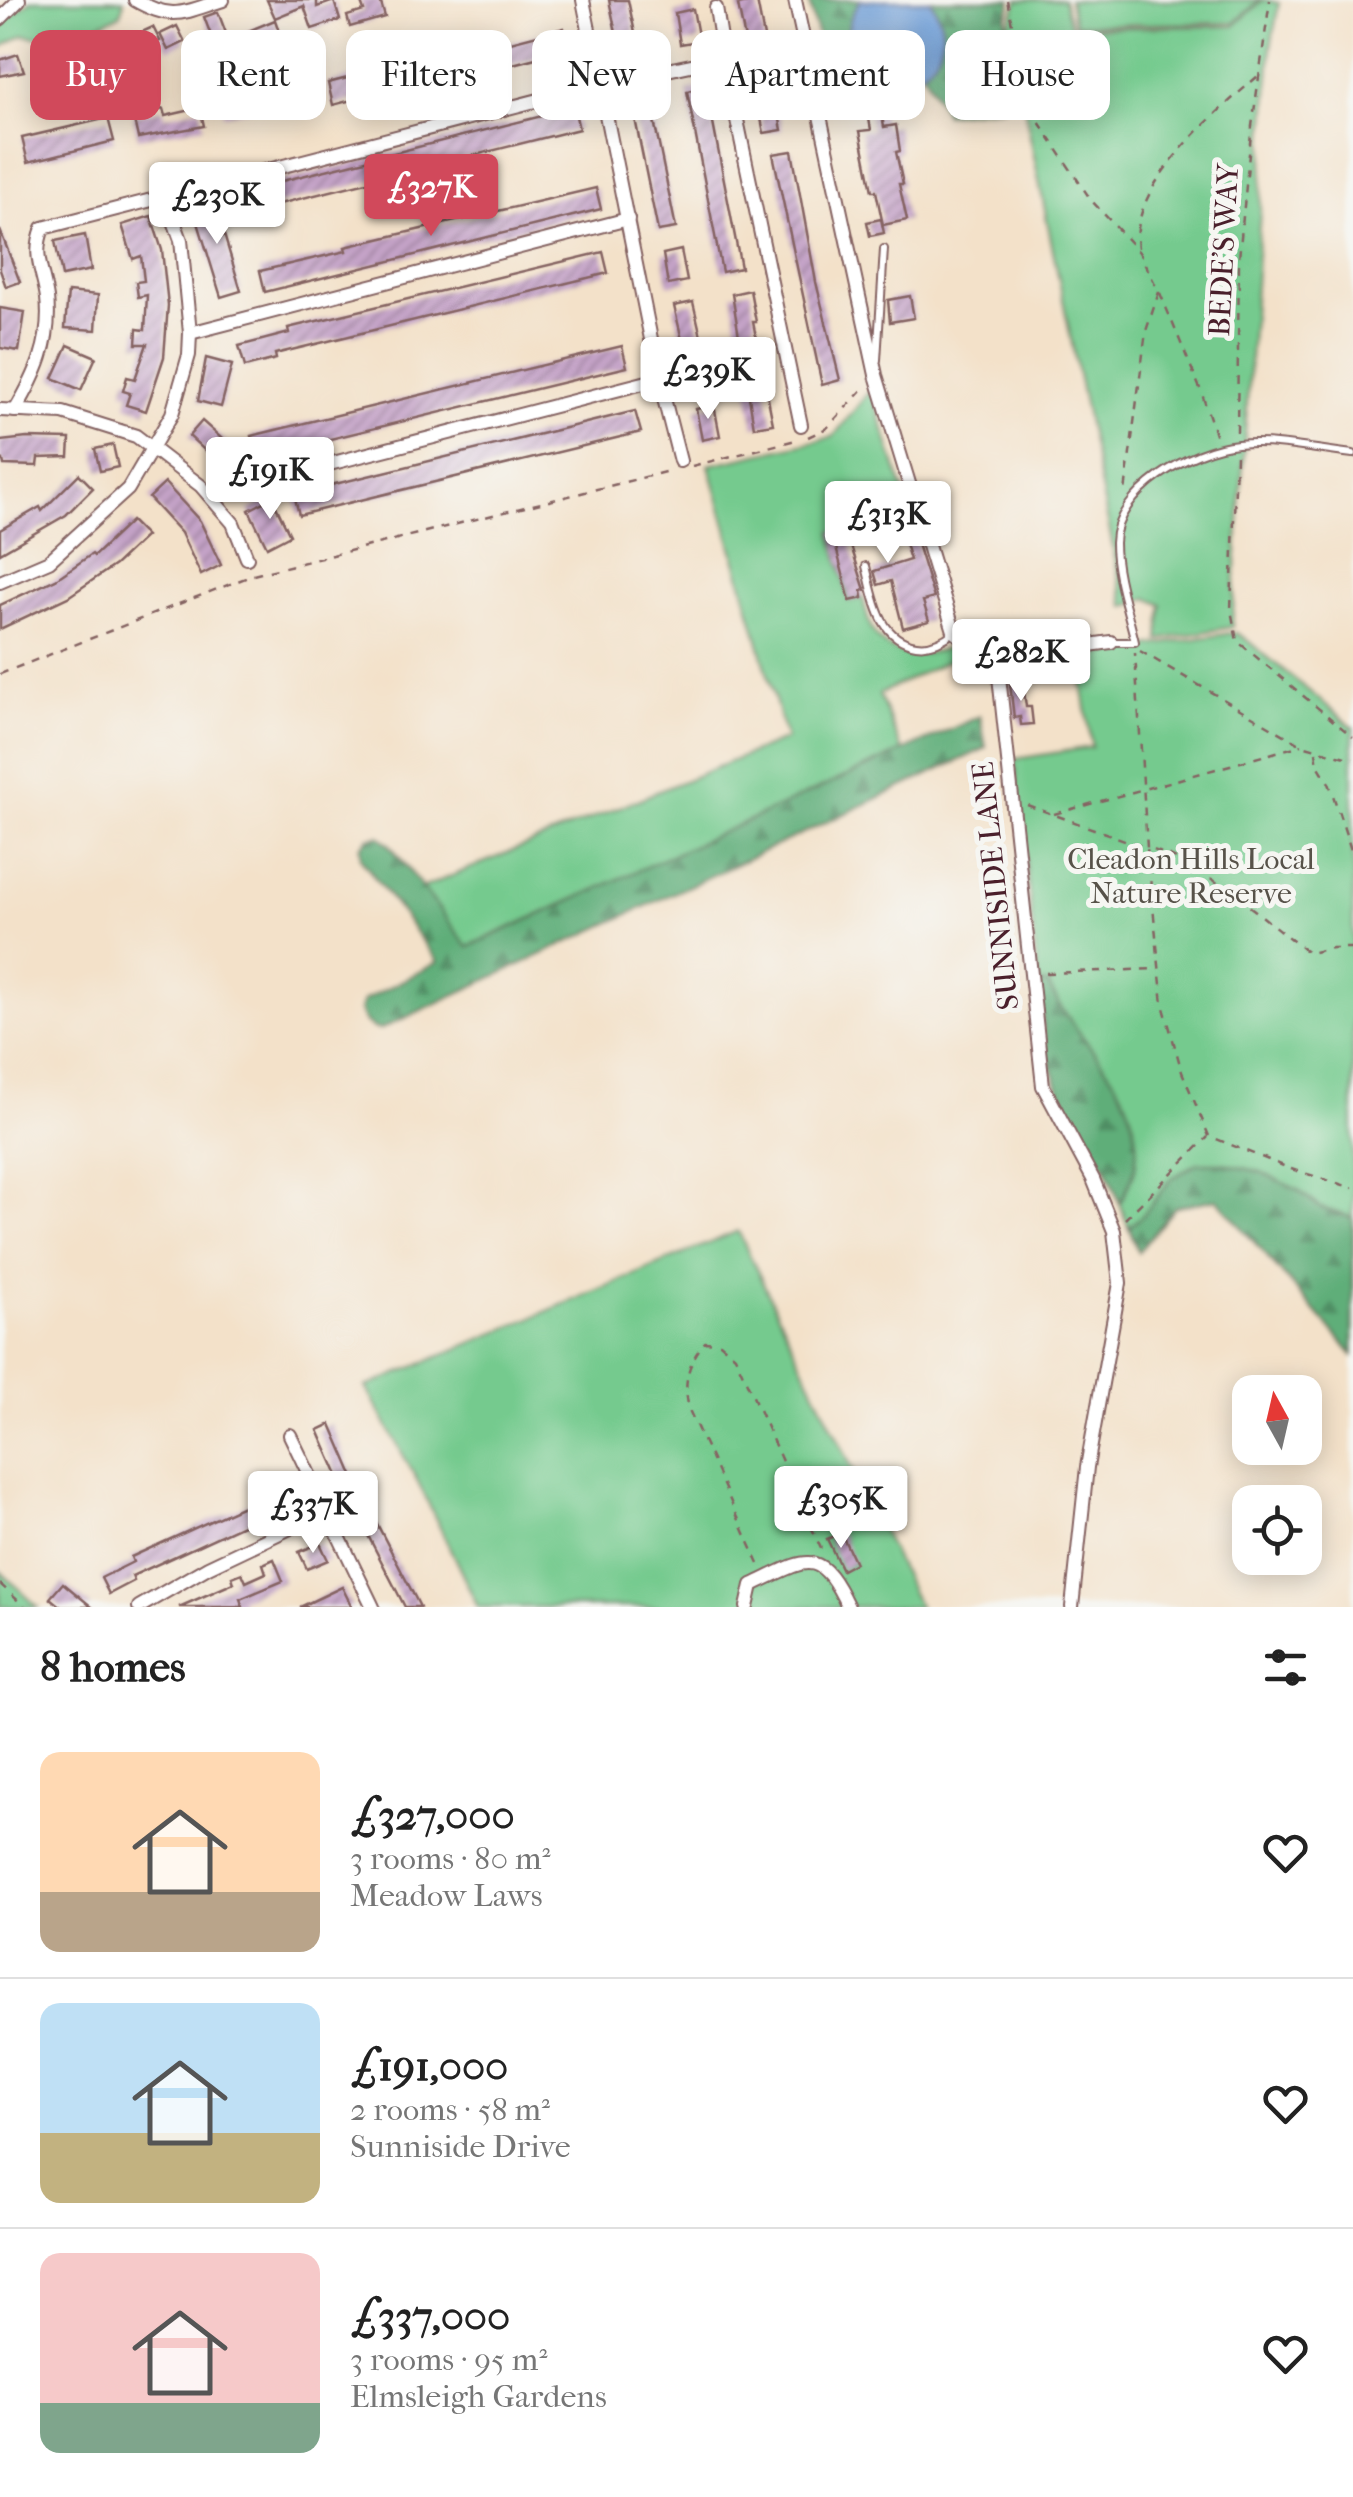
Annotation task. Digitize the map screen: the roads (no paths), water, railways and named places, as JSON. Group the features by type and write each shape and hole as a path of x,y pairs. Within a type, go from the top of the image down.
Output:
{"street":[{"path":"0,19 19,0"},
{"path":"134,0 166,14 192,11 223,0"},
{"path":"583,0 590,30"},
{"path":"794,0 876,373 954,631 998,667 1022,654 1111,642"},
{"path":"716,8 720,30"},
{"path":"15,411 38,371 47,340 47,300 35,247 43,228 532,102"},
{"path":"609,120 659,379 680,460"},
{"path":"737,120 801,425"},
{"path":"0,582 49,561 128,489 172,414 189,355 190,333 181,240 165,197"},
{"path":"190,333 628,220"},
{"path":"209,495 659,379"},
{"path":"0,410 63,413 136,436 209,495 233,523 247,558"},
{"name":"SUNNISIDE LANE","path":"998,667 1044,1086 1093,1179 1114,1232 1120,1283 1087,1467 1072,1607"},
{"path":"290,1435 373,1607"},
{"path":"139,1607 208,1567 326,1511"},
{"path":"747,1607 752,1586 807,1562 817,1562 836,1581 848,1607"}],"lane":[{"path":"876,373 884,249"},
{"path":"1111,642 1134,642 1114,541 1122,514 1145,487 1184,460 1237,444 1353,454"},
{"path":"866,566 878,613 889,632 920,646 943,641 954,631"}],"water":[{"path":"861,0 930,0 941,23 941,44 933,61 925,68 925,30 848,30"}],"park label":[{"name":"Cleadon Hills Local Nature Reserve","path":"1191,876"}]}
